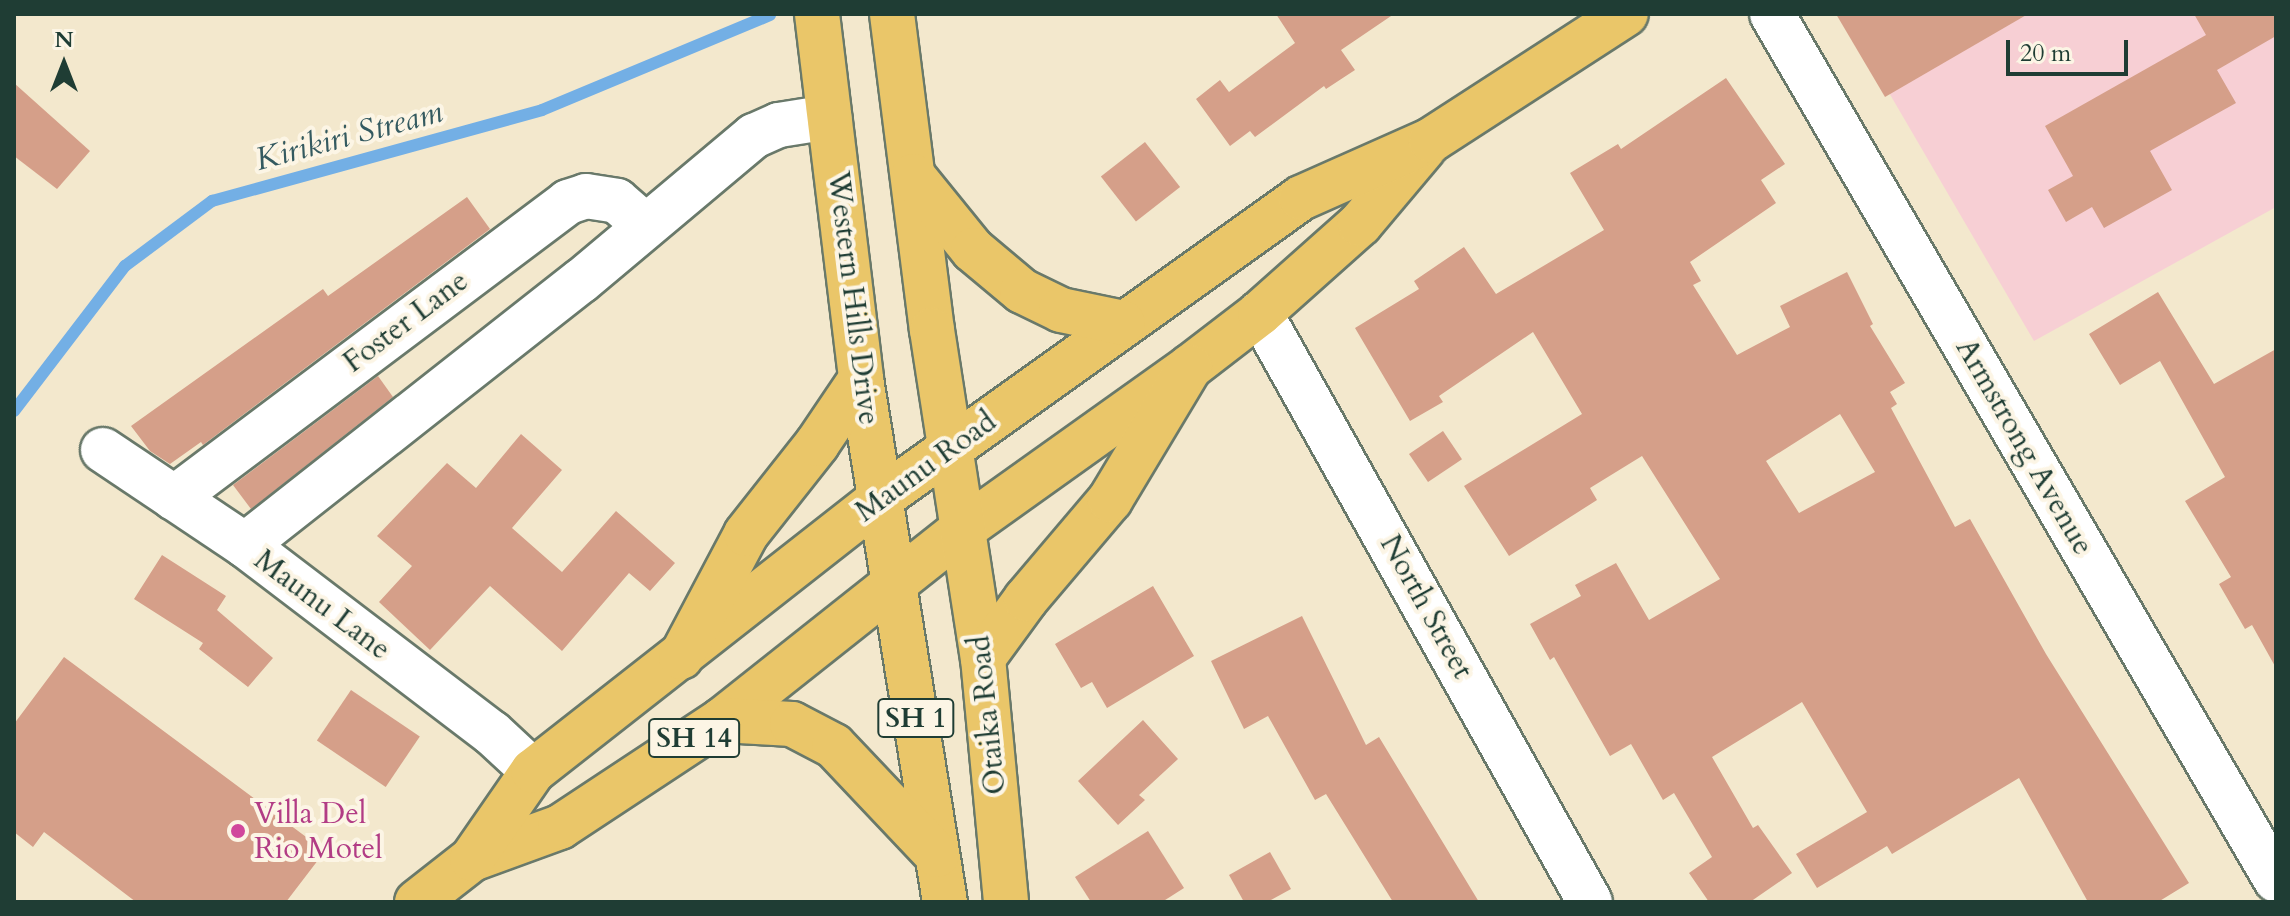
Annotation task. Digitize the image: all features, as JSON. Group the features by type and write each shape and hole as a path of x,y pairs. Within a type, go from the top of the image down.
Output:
{"main road":[{"name":"Western Hills Drive","path":"817,14 861,379 895,581"},
{"name":"SH 1","path":"892,14 963,529"},
{"name":"Maunu Road","path":"417,902 472,859 533,771 881,498 1301,198 1431,140 1626,14"},
{"name":"Maunu Road","path":"472,859 560,827 722,720 963,529 1190,367 1260,313 1360,224 1431,140"},
{"path":"913,176 973,250 1022,291 1061,310 1123,323"},
{"path":"983,658 1026,599 1110,500 1190,367"},
{"path":"681,657 746,534 817,444 861,379"},
{"name":"Otaika Road","path":"963,529 983,658 1006,902"},
{"name":"SH 1","path":"895,581 945,902"},
{"path":"722,720 792,724 834,746 937,855"}],"street":[{"name":"Armstrong Avenue","path":"1772,14 2276,880"},
{"path":"245,545 646,226 754,136 779,125 829,117"},
{"name":"Foster Lane","path":"174,498 568,202 586,196 617,201 646,226"},
{"name":"North Street","path":"1260,313 1590,902"},
{"name":"Maunu Lane","path":"103,450 245,545 492,733 533,771"}],"shaded area":[{"path":"1843,14 2276,14 2276,207 2034,341"}],"building":[{"path":"1276,14 1394,14 1341,50 1355,70 1326,89 1324,86 1255,137 1250,131 1230,146 1196,99 1220,80 1229,92 1295,43"},
{"path":"1836,14 2028,14 1885,97"},
{"path":"2194,14 2276,14 2276,36 2217,70 2236,103 2150,151 2172,190 2104,228 2092,207 2066,222 2048,190 2073,176 2045,126 2206,35"},
{"path":"1726,78 1785,164 1761,180 1776,203 1690,262 1701,281 1693,285 1737,355 1790,327 1780,306 1847,272 1873,324 1870,326 1905,383 1890,392 1897,404 1891,408 1955,527 1970,519 2046,654 2189,883 2158,902 2088,902 2019,778 1892,854 1887,846 1817,888 1796,854 1867,812 1802,702 1712,757 1753,828 1758,825 1792,873 1750,902 1709,902 1689,873 1712,857 1674,793 1663,800 1631,744 1610,756 1554,657 1550,660 1530,624 1581,596 1575,585 1616,563 1649,620 1720,579 1642,456 1590,488 1597,500 1509,556 1464,486 1582,414 1533,332 1439,396 1443,402 1410,421 1355,328 1419,289 1414,281 1464,247 1496,294 1604,230 1570,173 1618,144 1621,149","holes":["1840,414 1875,472 1799,513 1766,461"]},
{"path":"14,83 90,151 57,189 14,156"},
{"path":"1145,142 1180,187 1136,221 1101,176"},
{"path":"467,197 490,229 203,445 201,442 170,464 150,451 131,426 323,289 328,296"},
{"path":"2158,292 2214,384 2276,349 2276,668 2252,625 2245,629 2219,584 2231,577 2185,501 2225,477 2160,361 2120,385 2089,334"},
{"path":"378,376 393,397 251,509 233,485"},
{"path":"1443,431 1462,459 1428,482 1409,454"},
{"path":"521,434 562,470 512,528 562,572 616,511 675,563 650,591 629,573 562,651 490,586 430,650 379,602 412,566 377,536 447,463 476,488"},
{"path":"162,555 226,596 217,610 273,658 248,687 199,649 203,643 134,599"},
{"path":"1153,586 1194,656 1107,708 1092,682 1081,688 1055,644"},
{"path":"1302,616 1366,745 1379,737 1479,902 1393,902 1326,794 1315,800 1268,716 1244,729 1211,661"},
{"path":"64,657 325,851 286,902 136,902 44,832 33,847 14,832 14,724"},
{"path":"351,690 420,736 386,787 317,741"},
{"path":"1143,720 1178,759 1139,795 1145,800 1118,825 1078,781"},
{"path":"1148,831 1184,888 1162,902 1091,902 1075,877"},
{"path":"1270,852 1291,889 1267,902 1244,902 1229,875"}],"waterway":[{"name":"Kirikiri Stream","path":"14,411 125,266 212,201 542,110 770,15"}],"place":[{"name":"Villa Del Rio Motel","path":"238,831"}]}
